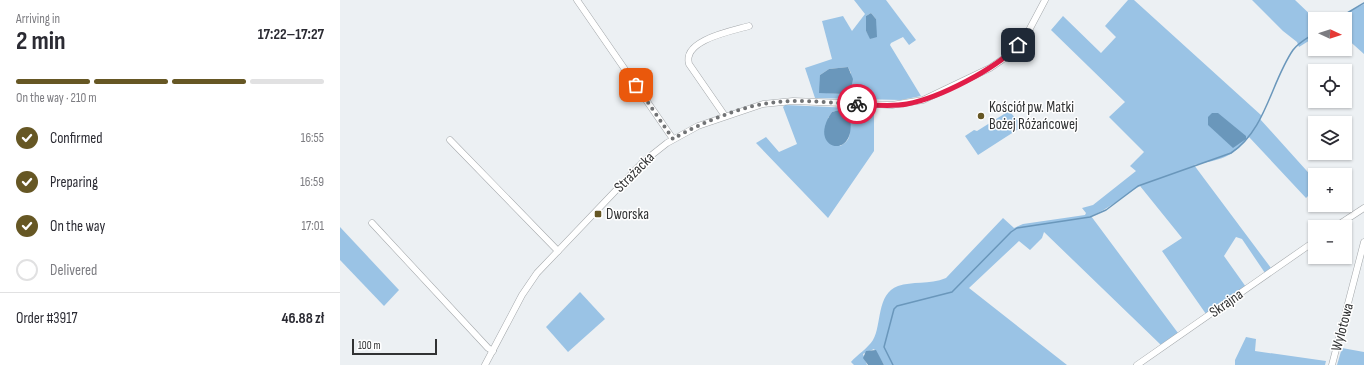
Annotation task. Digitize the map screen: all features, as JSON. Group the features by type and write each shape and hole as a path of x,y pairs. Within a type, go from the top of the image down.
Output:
{"street":[{"path":"578,0 673,139"},
{"name":"Strażacka","path":"485,365 526,288 558,251 643,162 673,139 698,126 756,105 780,102 892,105 923,100 986,70 1004,59 1027,34 1045,0"},
{"path":"725,116 692,69 688,61 688,54 692,48 702,42 748,26"},
{"path":"450,140 558,251"},
{"path":"1346,220 1364,208"},
{"path":"372,223 492,351"},
{"name":"Wylotowa","path":"1332,365 1362,256 1364,242"},
{"name":"Skrajna","path":"1137,365 1308,246"}],"shaded area":[{"path":"854,0 886,0 916,40 909,45 903,37 890,45 921,96 901,100 815,98 805,68 832,59 822,21 843,16 852,31 865,14","holes":["871,13 876,19 871,39 866,31 866,16","848,67 851,73 851,89 843,94 826,93 820,75 829,69"]},
{"path":"1128,0 1134,0 1262,116 1260,119 1308,172 1308,196 1306,198 1249,137 1237,150 1231,154 1219,159 1194,165 1271,268 1265,273 1242,239 1236,237 1224,256 1246,287 1206,314 1162,251 1182,238 1140,186 1110,206 1091,216 1178,333 1161,345 1044,232 1042,238 1030,250 1019,241 969,288 1067,365 884,365 874,349 863,354 867,365 854,365 851,362 868,346 876,334 883,303 891,290 898,286 933,282 946,278 1003,218 1014,228 1023,224 1085,215 1086,213 1082,208 1093,205 1136,171 1130,166 1144,152 1109,117 1125,102 1051,30 1063,16 1101,53 1116,37 1105,26"},
{"path":"1252,0 1295,0 1308,12 1308,41 1299,47 1297,42 1283,31"},
{"path":"1364,4 1364,54 1352,43 1352,12 1349,12"},
{"path":"871,13 876,19 877,37 870,39 866,31 866,16"},
{"path":"848,67 853,79 851,89 843,94 819,93 820,75 829,69"},
{"path":"785,105 874,109 874,151 828,218 756,143 766,137 779,152 797,144 783,107","holes":["839,110 847,111 850,134 847,141 840,146 828,118 832,112"]},
{"path":"839,110 847,111 849,113 851,129 847,139 842,145 834,146 828,143 825,136 825,125 832,112"},
{"path":"1009,111 1023,126 978,155 965,136 974,130 977,131"},
{"path":"1212,113 1218,113 1246,136 1246,139 1233,148 1208,125 1208,117"},
{"path":"340,227 399,290 384,306 340,260"},
{"path":"580,292 605,319 568,352 546,327"},
{"path":"1246,337 1256,339 1255,351 1326,361 1325,365 1235,365 1235,360"},
{"path":"1342,348 1364,352 1364,365 1337,365"},
{"path":"876,350 884,365 868,365 863,358 866,351"}],"waterway":[{"path":"1349,12 1364,3"},
{"path":"893,365 884,347 894,309 897,306 952,292 1011,232 1017,228 1090,217 1106,210 1138,186 1231,153 1243,143 1252,132 1267,105 1285,63 1295,47 1308,38"}],"way so far":[{"path":"636,85 673,139 698,126 756,105 786,101 857,104"}],"place":[{"name":"Kościół pw. Matki Bożej Różańcowej","path":"981,116"},
{"name":"Dworska","path":"598,214"}],"route":[{"path":"857,104 892,105 907,104 923,100 951,88 990,68 1004,59 1018,45"}]}
